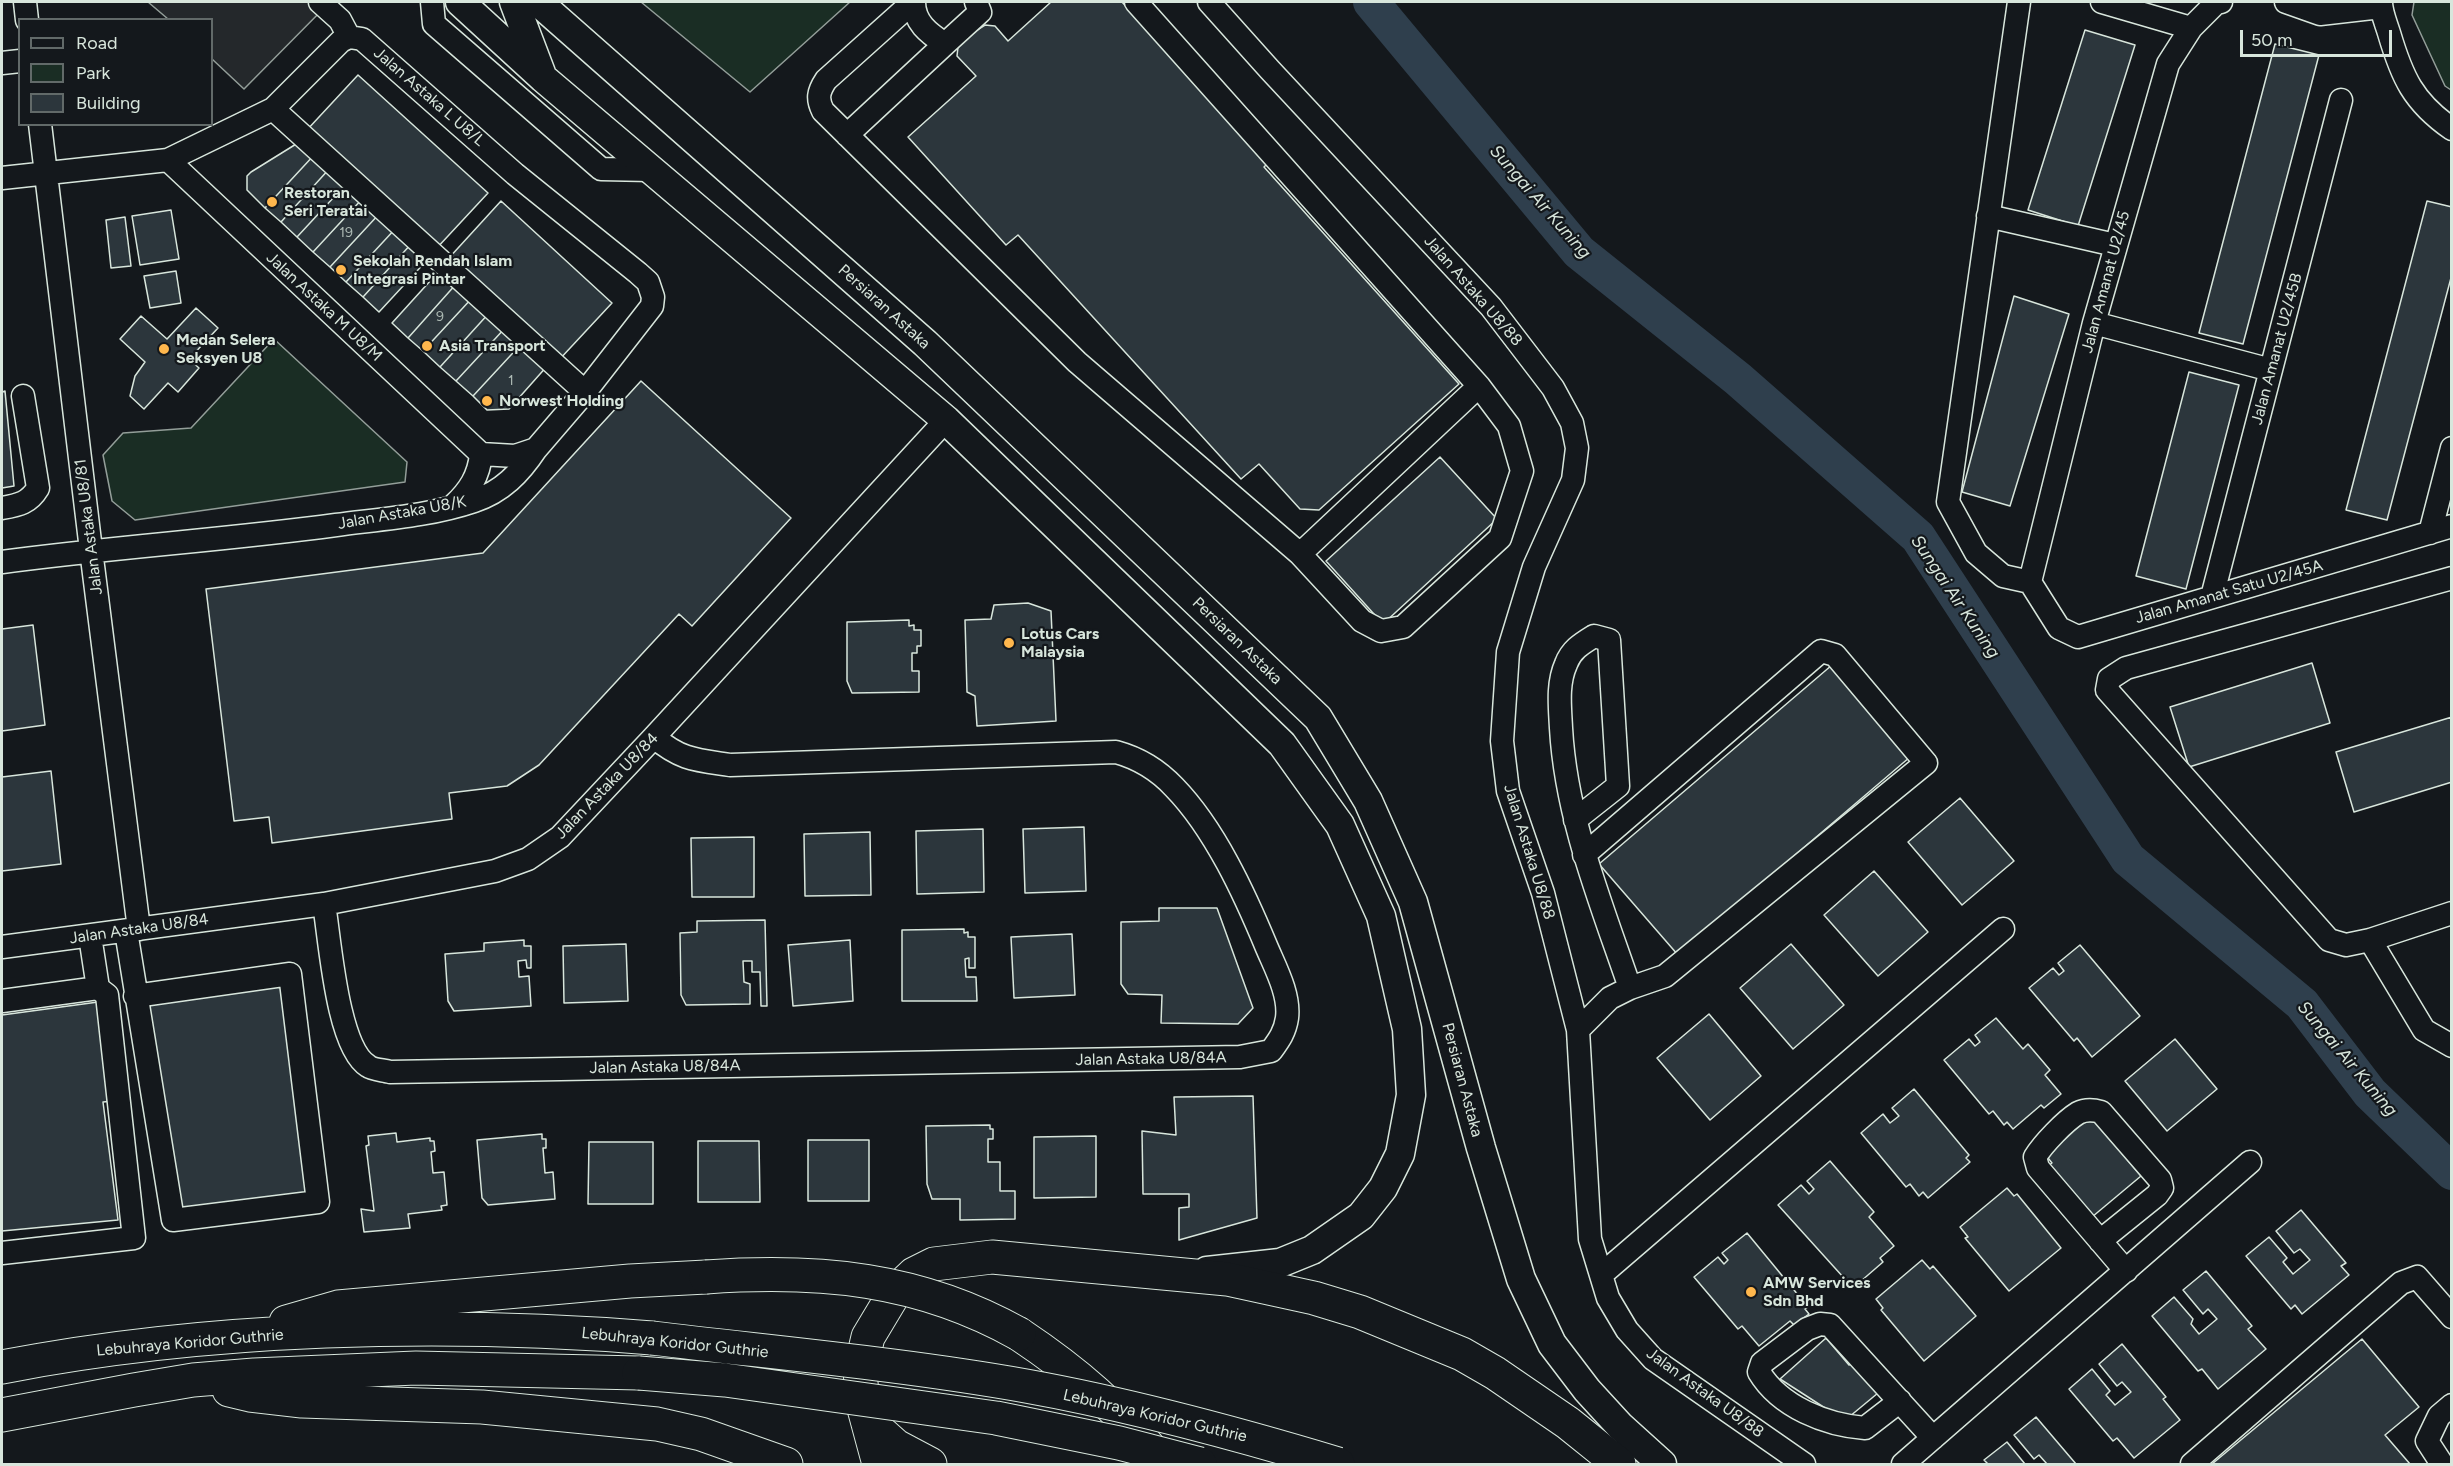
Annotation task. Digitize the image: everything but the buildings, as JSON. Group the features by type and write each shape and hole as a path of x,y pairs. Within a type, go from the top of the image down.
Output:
{"highway":[{"path":"879,1464 862,1405 860,1371 868,1337 894,1292 914,1274 934,1264 992,1257 1227,1279 1314,1298 1360,1312 1462,1354 1495,1372 1568,1423 1619,1464"},
{"path":"232,1338 338,1307 630,1281 759,1273 874,1281 956,1305 993,1320 1019,1334 1057,1359 1093,1388 1164,1464"},
{"name":"Lebuhraya Koridor Guthrie","path":"2,1367 88,1352 232,1338 356,1331 480,1330 590,1333 652,1338 939,1372 1026,1386 1149,1411 1338,1464"},
{"name":"Lebuhraya Koridor Guthrie","path":"2,1415 193,1380 254,1375 416,1368 639,1373 749,1383 996,1418 1100,1439 1200,1464"},
{"path":"193,1380 250,1395 302,1401 482,1407 657,1424 701,1434 786,1464"},
{"path":"867,1420 896,1446 930,1464"}],"main road":[{"path":"460,2 543,78 946,420 1282,744 1340,825 1381,916 1407,1029 1411,1095 1400,1154 1383,1188 1354,1222 1298,1257 1281,1263 1184,1274"},
{"path":"514,2 543,78"},
{"name":"Persiaran Astaka","path":"538,2 925,343 1318,718 1368,801 1413,902 1481,1148 1521,1279 1552,1344 1587,1390 1620,1426 1662,1464"},
{"path":"567,2 575,34"},
{"path":"925,343 946,420"}],"street":[{"path":"25,2 27,18"},
{"path":"2,178 168,160 273,109 341,41 349,37 340,20 320,2"},
{"path":"432,2 434,24 601,169 651,170"},
{"path":"945,44 917,21 913,2 826,80 820,89 818,101 824,111 847,135 1077,362 1300,554 1362,621 1381,631 1403,627 1500,538 1522,471 1509,426 1479,386 1136,2"},
{"name":"Jalan Astaka U8/88","path":"1209,2 1491,307 1553,388 1572,423 1577,448 1573,480 1534,567 1508,652 1502,741 1508,791 1543,893 1578,1030 1590,1239 1608,1298 1627,1330 1653,1359 1804,1464"},
{"path":"2019,2 1948,502 1976,553 2003,576 2030,582"},
{"path":"2102,2 2191,28"},
{"name":"Jalan Amanat U2/45","path":"2030,582 2094,322 2168,64 2191,28 2217,2"},
{"path":"2286,2 2320,14 2381,4 2398,64 2412,93 2451,129"},
{"path":"847,135 945,44 982,5"},
{"name":"Jalan Astaka L U8/L","path":"349,37 362,39 515,174 638,273 648,282 653,297"},
{"path":"2,63 18,61"},
{"name":"Jalan Amanat U2/45B","path":"2212,597 2341,100"},
{"path":"273,109 585,392"},
{"name":"Jalan Astaka U8/81","path":"40,126 91,550 133,930 135,996 173,1220 318,1202 290,974 135,996"},
{"name":"Jalan Astaka M U8/M","path":"168,160 481,454"},
{"path":"1988,216 2115,245"},
{"name":"Jalan Astaka U8/K","path":"2,562 91,550 274,533 424,513 474,501 501,487 524,466 652,306 653,297"},
{"path":"2094,322 2271,370"},
{"path":"1300,554 1479,386"},
{"path":"2,508 18,506 32,499 38,488 23,396"},
{"name":"Jalan Astaka U8/84","path":"2,947 324,904 495,871 528,859 560,837 946,420"},
{"path":"2441,530 2451,448"},
{"path":"454,505 469,491 480,465 481,454 515,456 536,449"},
{"name":"Jalan Amanat Satu U2/45A","path":"2030,582 2059,628 2078,637 2441,530"},
{"path":"2451,578 2126,668 2109,679 2106,690 2329,940 2346,945 2370,940 2451,913"},
{"path":"1575,820 1618,786 1609,640 1594,636 1576,647 1565,664 1559,695 1563,755 1575,820 1584,855 1630,988"},
{"path":"1578,1030 1610,998 1630,988 1665,976 1926,763 1835,655 1821,651 1584,855"},
{"name":"Jalan Astaka U8/84A","path":"324,904 343,1024 356,1053 368,1067 390,1072 1240,1057 1271,1051 1283,1035 1287,1016 1281,981 1241,886 1194,812 1174,786 1152,767 1133,757 1116,752 729,765 692,760 672,752 654,737"},
{"path":"1601,1275 2003,929"},
{"path":"2,1253 134,1238 107,995 98,988 90,936"},
{"path":"2370,940 2424,1030 2451,1046"},
{"path":"2,1001 98,988"},
{"path":"2100,1241 2157,1195 2162,1188 2160,1180 2102,1112 2091,1110 2079,1113 2041,1147 2035,1157 2038,1168 2100,1241 2126,1270"},
{"path":"1903,1464 2250,1162"},
{"path":"2192,1464 2401,1283 2417,1277 2451,1317"},
{"path":"1900,1401 1865,1428 1850,1427 1805,1413 1764,1381 1759,1372 1762,1363 1807,1329 1820,1324 1830,1325 1900,1401 1933,1438"},
{"path":"2442,1464 2427,1441 2439,1416 2451,1405"}],"green space":[{"path":"641,2 850,2 750,92"},
{"path":"2414,2 2451,2 2451,90 2445,86 2412,15"},
{"path":"274,339 407,462 405,482 135,520 112,501 103,455 123,433 191,428"}],"shaded area":[{"path":"148,2 330,2 244,89 213,60 213,18 167,18"}],"waterway":[{"name":"Sungai Air Kuning","path":"1371,2 1579,252 1738,379 1918,537 2128,859 2302,1004 2370,1093 2452,1172"}],"place":[{"name":"Restoran Seri Teratai","path":"272,202"},
{"name":"Sekolah Rendah Islam Integrasi Pintar","path":"341,270"},
{"name":"Asia Transport","path":"427,346"},
{"name":"Medan Selera Seksyen U8","path":"164,349"},
{"name":"Norwest Holding","path":"487,401"},
{"name":"Lotus Cars Malaysia","path":"1009,643"},
{"name":"AMW Services Sdn Bhd","path":"1751,1292"}]}
